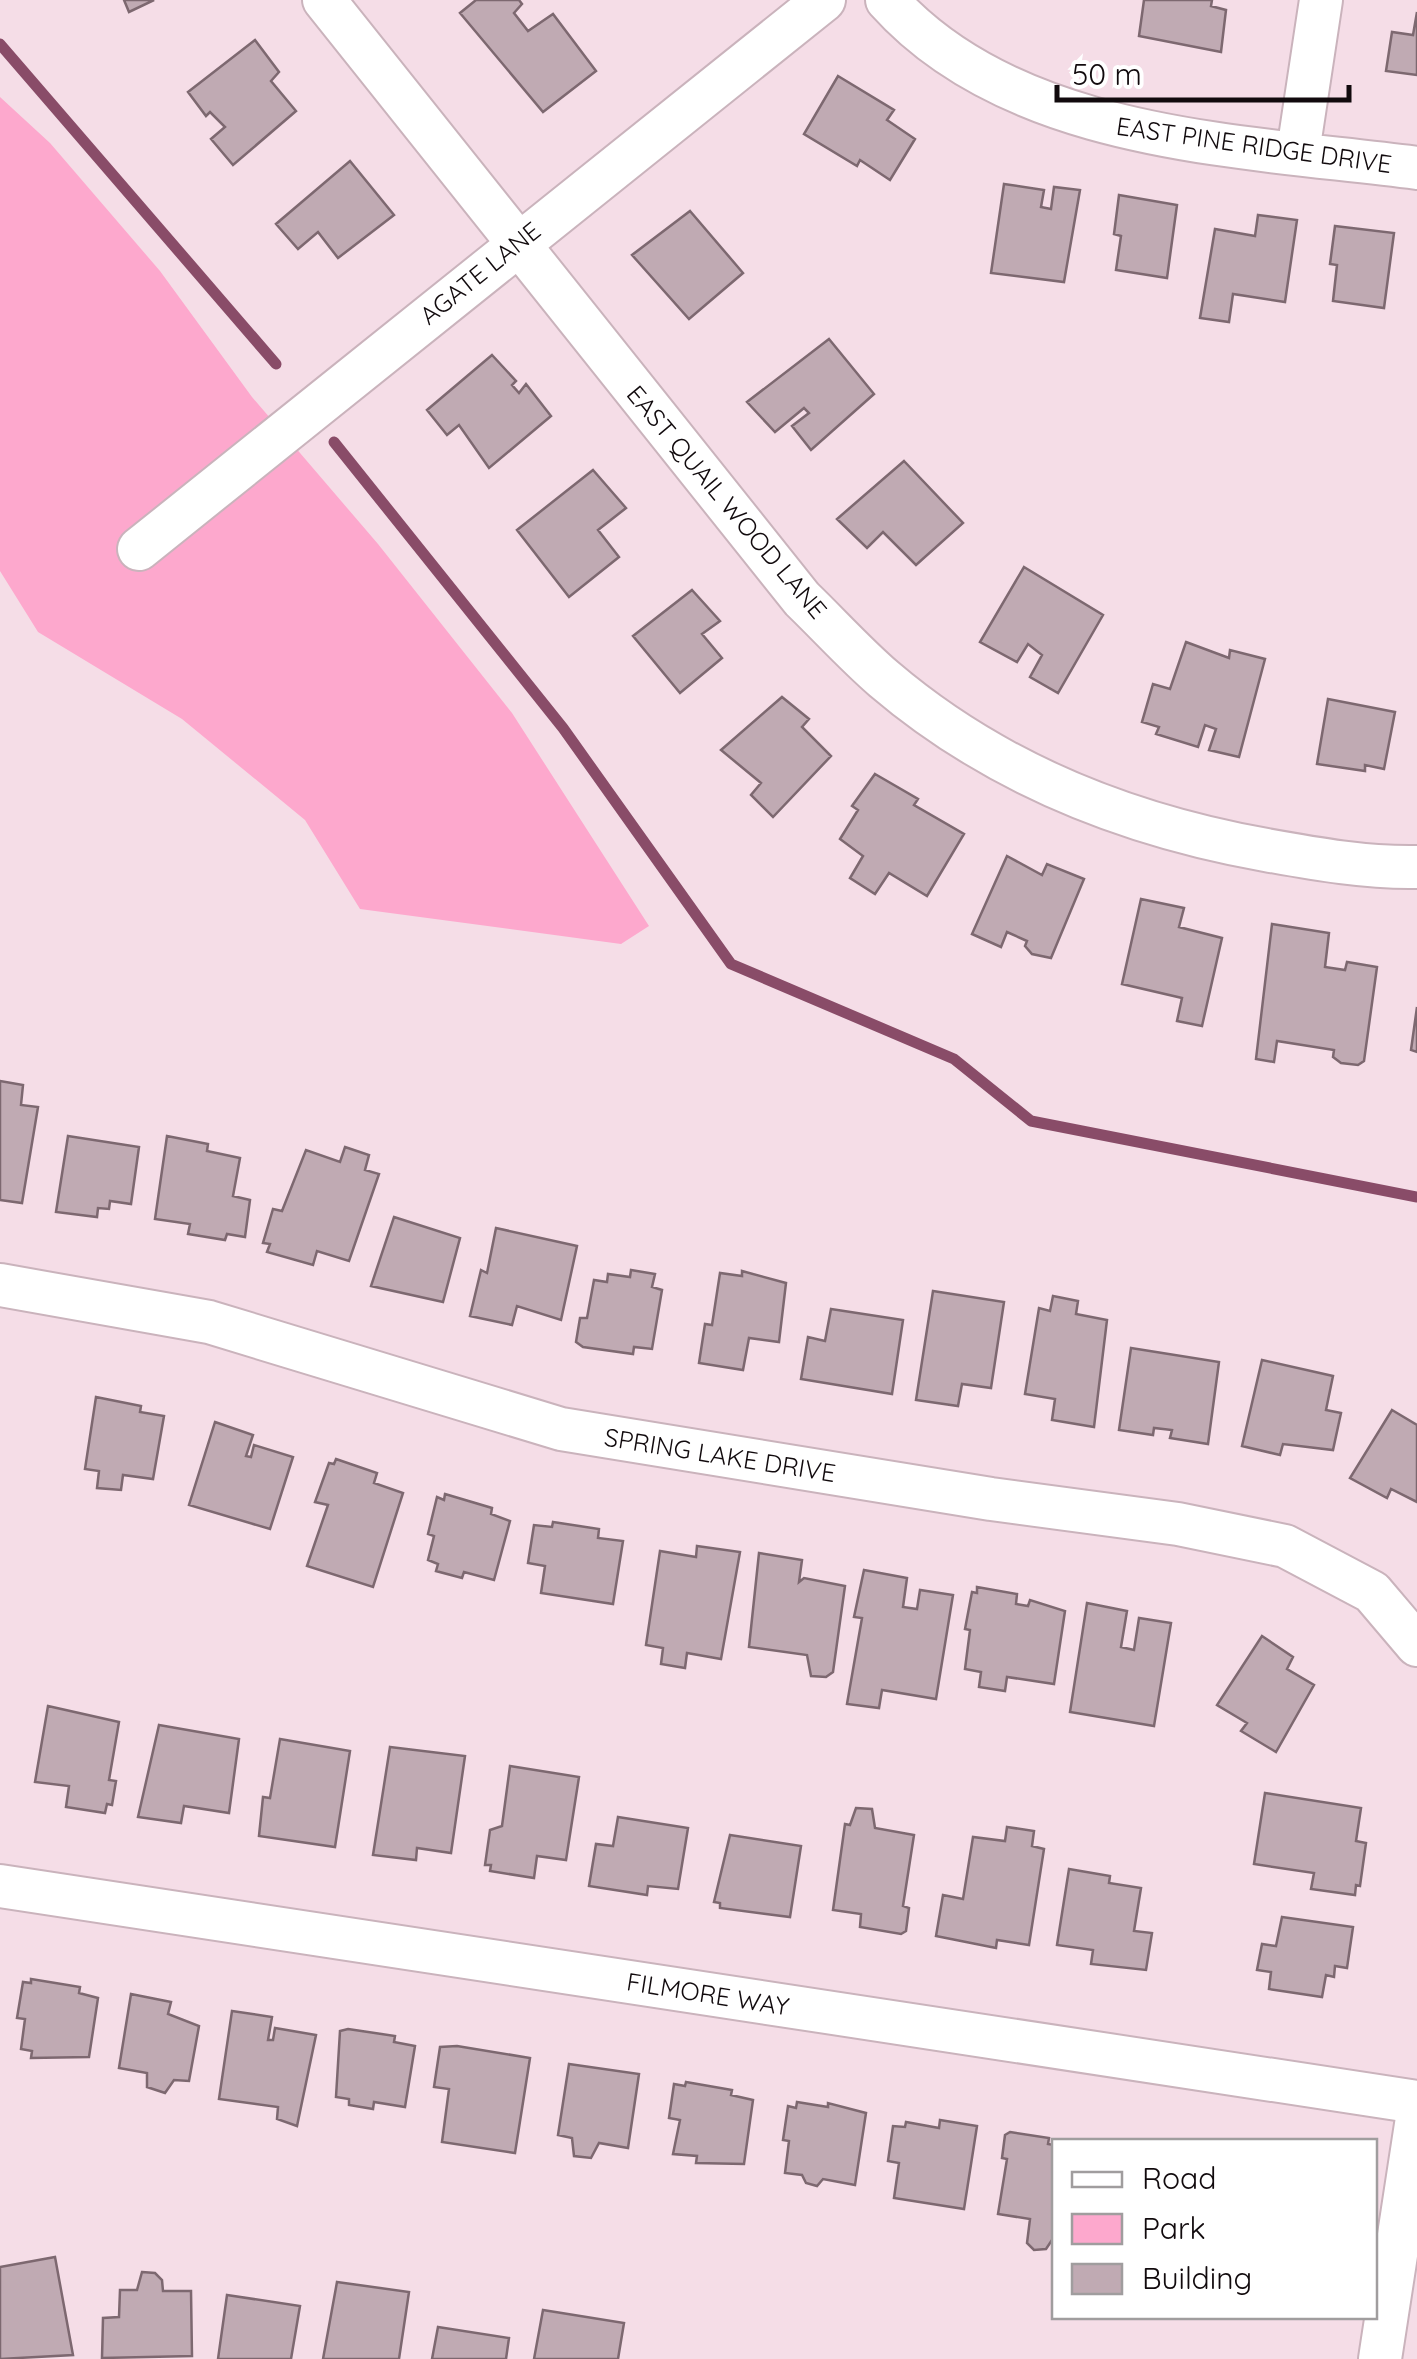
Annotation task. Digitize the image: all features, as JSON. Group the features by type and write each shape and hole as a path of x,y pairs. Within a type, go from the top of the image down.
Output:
{"street":[{"name":"EAST QUAIL WOOD LANE","path":"324,0 802,599 884,679 969,742 1080,800 1193,837 1300,856 1417,867"},
{"name":"AGATE LANE","path":"139,549 824,0"},
{"name":"EAST PINE RIDGE DRIVE","path":"887,0 955,59 1018,96 1115,126 1417,168"},
{"path":"1298,152 1321,0"},
{"name":"SPRING LAKE DRIVE","path":"0,1285 210,1322 562,1429 991,1498 1159,1520 1285,1546 1372,1592 1417,1645"},
{"name":"FILMORE WAY","path":"0,1886 1417,2102"},
{"path":"1380,2359 1417,2118"}],"green space":[{"path":"0,97 50,143 160,271 252,397 378,544 512,713 649,926 621,944 360,909 305,820 182,719 38,632 0,571"}],"building":[{"path":"124,0 154,0 129,12"},
{"path":"476,0 519,0 522,4 514,13 528,31 553,14 596,71 543,112 460,13"},
{"path":"1144,0 1212,0 1211,6 1226,10 1221,52 1139,36"},
{"path":"1417,12 1417,75 1386,71 1392,32 1413,35"},
{"path":"255,40 279,72 271,81 296,111 233,165 211,139 225,127 210,112 206,116 188,92"},
{"path":"838,76 894,110 887,120 915,139 890,180 860,160 857,166 804,134"},
{"path":"350,161 394,215 338,258 318,232 298,249 276,224"},
{"path":"1004,184 1044,190 1041,207 1051,209 1054,187 1080,190 1064,282 991,273"},
{"path":"1119,195 1177,205 1167,278 1116,270 1121,236 1114,234"},
{"path":"690,211 743,273 689,319 632,255"},
{"path":"1258,215 1297,220 1285,302 1233,294 1229,322 1200,318 1215,229 1255,236"},
{"path":"1335,226 1394,233 1384,308 1333,301 1337,265 1330,264"},
{"path":"829,339 874,394 811,450 792,426 809,413 804,408 775,432 747,402"},
{"path":"492,355 516,381 512,385 519,393 526,384 551,416 489,468 459,425 447,435 427,410"},
{"path":"904,461 963,523 916,565 883,532 867,548 837,519"},
{"path":"593,470 626,508 598,530 619,557 569,597 517,530"},
{"path":"1024,567 1103,615 1058,693 1030,677 1042,655 1028,644 1017,662 980,642"},
{"path":"692,590 720,621 702,634 722,658 680,693 633,636"},
{"path":"1186,642 1229,658 1230,650 1265,659 1239,757 1209,750 1216,729 1205,725 1198,747 1156,734 1159,727 1142,722 1153,684 1170,689"},
{"path":"782,697 809,719 802,727 831,756 773,817 751,795 761,783 721,750"},
{"path":"1328,699 1395,712 1384,769 1365,765 1365,771 1317,764"},
{"path":"875,774 918,799 914,805 964,834 927,896 889,873 875,894 850,878 863,856 840,839 858,810 852,806"},
{"path":"1007,856 1042,875 1047,864 1084,879 1051,958 1032,954 1025,946 1027,941 1007,932 1001,947 972,934"},
{"path":"1141,899 1184,908 1179,927 1222,938 1202,1026 1177,1021 1182,998 1122,984"},
{"path":"1272,924 1329,933 1325,967 1345,970 1347,962 1377,967 1364,1061 1358,1065 1341,1063 1333,1057 1334,1050 1277,1041 1274,1062 1256,1059"},
{"path":"1417,1007 1417,1052 1411,1050"},
{"path":"0,1081 23,1085 21,1105 38,1107 22,1203 0,1200"},
{"path":"68,1136 139,1147 131,1204 110,1201 109,1209 98,1208 97,1217 56,1212"},
{"path":"167,1136 208,1144 207,1151 240,1158 233,1196 250,1200 245,1237 227,1234 225,1240 188,1234 190,1224 155,1219"},
{"path":"345,1147 369,1155 365,1170 379,1174 349,1261 317,1251 313,1265 267,1252 270,1244 263,1243 273,1209 282,1211 306,1150 340,1162"},
{"path":"394,1217 460,1238 443,1302 371,1286"},
{"path":"496,1228 577,1246 561,1320 517,1306 512,1325 470,1316 481,1270 487,1273"},
{"path":"631,1270 655,1274 652,1287 662,1290 652,1349 634,1347 633,1354 583,1347 576,1342 580,1318 587,1318 594,1280 607,1282 608,1274 630,1277"},
{"path":"742,1271 786,1283 779,1342 749,1338 743,1370 699,1363 705,1324 712,1325 720,1273 742,1276"},
{"path":"933,1291 1004,1302 991,1388 962,1384 958,1406 916,1400"},
{"path":"1053,1296 1078,1301 1076,1314 1107,1320 1094,1427 1052,1420 1055,1399 1025,1394 1039,1308 1050,1311"},
{"path":"831,1309 903,1320 892,1394 801,1379 808,1337 825,1341"},
{"path":"1131,1348 1219,1362 1208,1444 1170,1438 1172,1430 1154,1428 1153,1435 1119,1430"},
{"path":"1262,1360 1333,1376 1326,1410 1341,1413 1333,1450 1283,1444 1280,1455 1242,1446"},
{"path":"96,1397 141,1406 140,1412 164,1416 153,1479 123,1475 121,1490 97,1488 99,1471 85,1469"},
{"path":"1392,1410 1417,1425 1417,1502 1391,1489 1387,1498 1350,1478"},
{"path":"215,1422 253,1435 246,1456 251,1457 254,1445 293,1457 270,1529 189,1505"},
{"path":"336,1459 377,1473 374,1483 403,1493 373,1587 307,1566 328,1505 315,1502 329,1463 334,1464"},
{"path":"445,1494 492,1508 491,1514 510,1521 494,1580 464,1572 462,1578 436,1571 438,1564 428,1560 434,1536 428,1534 437,1497 444,1500"},
{"path":"553,1522 599,1529 598,1538 623,1541 613,1604 541,1593 545,1566 528,1563 534,1525 552,1527"},
{"path":"697,1546 740,1552 721,1659 687,1653 685,1668 661,1664 663,1648 646,1645 660,1551 696,1557"},
{"path":"759,1553 802,1560 799,1582 804,1578 845,1586 833,1672 826,1677 811,1676 807,1655 749,1647"},
{"path":"864,1570 907,1578 903,1607 917,1609 920,1590 953,1595 936,1699 882,1690 879,1708 847,1704 862,1618 854,1617"},
{"path":"977,1587 1017,1594 1016,1604 1028,1606 1030,1600 1065,1611 1054,1684 1007,1677 1005,1691 979,1687 981,1672 965,1669 970,1630 965,1629 972,1592 977,1593"},
{"path":"1087,1603 1127,1611 1121,1647 1134,1650 1139,1618 1171,1623 1154,1726 1070,1712"},
{"path":"1262,1636 1293,1657 1287,1669 1314,1685 1276,1752 1241,1731 1247,1723 1217,1705"},
{"path":"48,1706 119,1722 109,1780 116,1781 112,1805 107,1804 105,1813 66,1807 69,1786 35,1782"},
{"path":"159,1725 239,1739 229,1813 184,1806 181,1823 138,1817"},
{"path":"280,1739 350,1751 335,1847 259,1836 263,1797 270,1798"},
{"path":"390,1747 465,1756 451,1853 417,1848 416,1860 373,1855"},
{"path":"510,1766 579,1777 566,1860 537,1856 534,1878 490,1871 491,1865 485,1865 490,1830 502,1826"},
{"path":"1265,1793 1361,1808 1356,1841 1366,1843 1360,1886 1356,1885 1355,1895 1311,1889 1314,1873 1254,1864"},
{"path":"856,1808 872,1809 875,1828 914,1835 903,1906 909,1908 906,1931 901,1934 860,1927 861,1914 833,1910 845,1824 850,1825"},
{"path":"618,1817 688,1828 678,1889 648,1886 647,1895 589,1886 596,1844 613,1846"},
{"path":"1007,1827 1034,1831 1032,1846 1044,1849 1029,1945 997,1940 996,1948 936,1936 943,1895 963,1899 973,1837 1005,1841"},
{"path":"730,1835 801,1846 790,1917 720,1908 720,1903 714,1902"},
{"path":"1069,1869 1110,1876 1109,1883 1141,1888 1134,1931 1152,1933 1146,1970 1091,1964 1093,1950 1057,1945"},
{"path":"1282,1917 1353,1927 1347,1968 1335,1966 1334,1977 1326,1975 1322,1997 1269,1989 1271,1972 1257,1970 1262,1944 1276,1946"},
{"path":"31,1979 80,1987 79,1993 98,1998 89,2057 31,2058 32,2051 21,2049 25,2019 17,2018 23,1982 31,1983"},
{"path":"131,1994 171,2002 168,2014 199,2026 189,2081 174,2080 165,2093 147,2087 147,2073 119,2068"},
{"path":"232,2011 272,2017 268,2040 273,2040 275,2028 316,2035 297,2126 277,2119 278,2107 219,2099"},
{"path":"340,2031 395,2036 394,2042 415,2046 405,2107 374,2102 373,2109 349,2105 349,2099 336,2097"},
{"path":"457,2046 530,2058 515,2153 442,2142 449,2089 434,2087 440,2047"},
{"path":"569,2064 639,2074 628,2148 599,2143 591,2158 574,2156 572,2138 558,2135"},
{"path":"686,2082 732,2090 731,2095 753,2100 744,2164 696,2163 697,2156 673,2154 680,2120 669,2118 674,2084 685,2086"},
{"path":"797,2102 828,2107 828,2103 866,2113 855,2185 823,2179 817,2186 806,2183 802,2175 785,2173 789,2141 783,2140 788,2106 796,2108"},
{"path":"940,2120 977,2126 964,2209 894,2198 899,2163 888,2161 893,2126 905,2127 906,2122 939,2128"},
{"path":"1010,2132 1049,2138 1048,2144 1052,2145 1052,2240 1046,2249 1034,2250 1027,2243 1030,2219 998,2214 1007,2159 1002,2158 1005,2135"},
{"path":"55,2257 73,2355 0,2359 0,2267"},
{"path":"142,2272 155,2273 162,2280 163,2291 191,2291 192,2356 102,2358 103,2318 119,2317 120,2290 137,2290"},
{"path":"337,2282 409,2292 399,2359 323,2359"},
{"path":"227,2295 300,2306 291,2359 218,2359"},
{"path":"543,2310 624,2323 618,2359 534,2359"},
{"path":"438,2327 509,2338 506,2359 432,2359"}],"waterway":[{"path":"0,44 276,364"},
{"path":"334,442 563,728 731,964 954,1059 1031,1121 1417,1197"}]}
